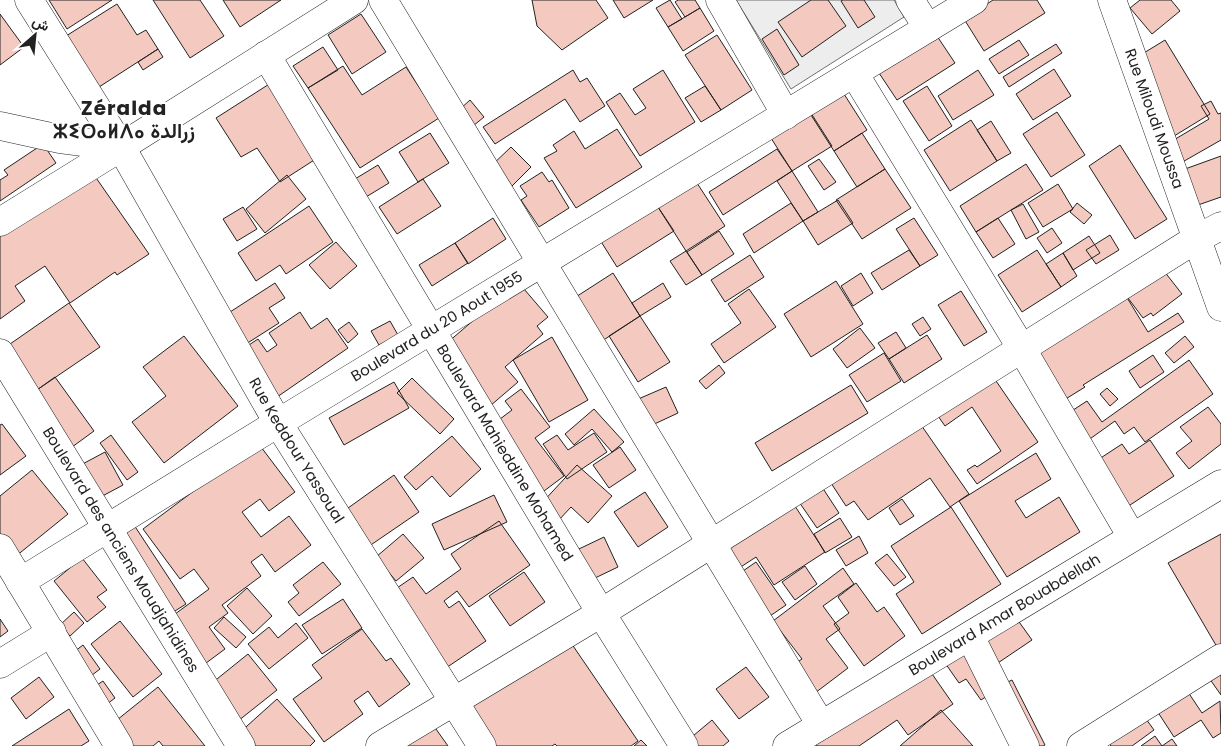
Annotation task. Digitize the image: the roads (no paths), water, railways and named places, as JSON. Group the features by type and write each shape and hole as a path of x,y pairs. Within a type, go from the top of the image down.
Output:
{"street":[{"name":"Rue Keddour Yassoual","path":"29,0 121,147 278,423 482,746"},
{"path":"0,222 354,0"},
{"path":"383,0 821,725"},
{"path":"720,0 786,115"},
{"path":"910,0 928,28"},
{"name":"Boulevard du 20 Aout 1955","path":"20,582 974,0"},
{"name":"Rue Miloudi Moussa","path":"1112,0 1221,307"},
{"name":"Boulevard Mahieddine Mohamed","path":"266,55 601,613 684,746"},
{"path":"854,73 1022,349 1132,537"},
{"path":"0,126 60,139 121,147"},
{"path":"380,746 601,613 1196,239 1221,226"},
{"name":"Boulevard des anciens Moudjahidines","path":"0,353 241,746"},
{"name":"Boulevard Amar Bouabdellah","path":"787,746 1221,484"},
{"path":"0,548 52,632 110,743"},
{"path":"0,664 52,632"},
{"path":"970,636 1025,746"},
{"path":"1081,746 1221,658"}],"district":[{"name":"Zéralda ⵣⵉⵔⴰⵍⴷⴰ زرالدة","path":"124,120"}]}
